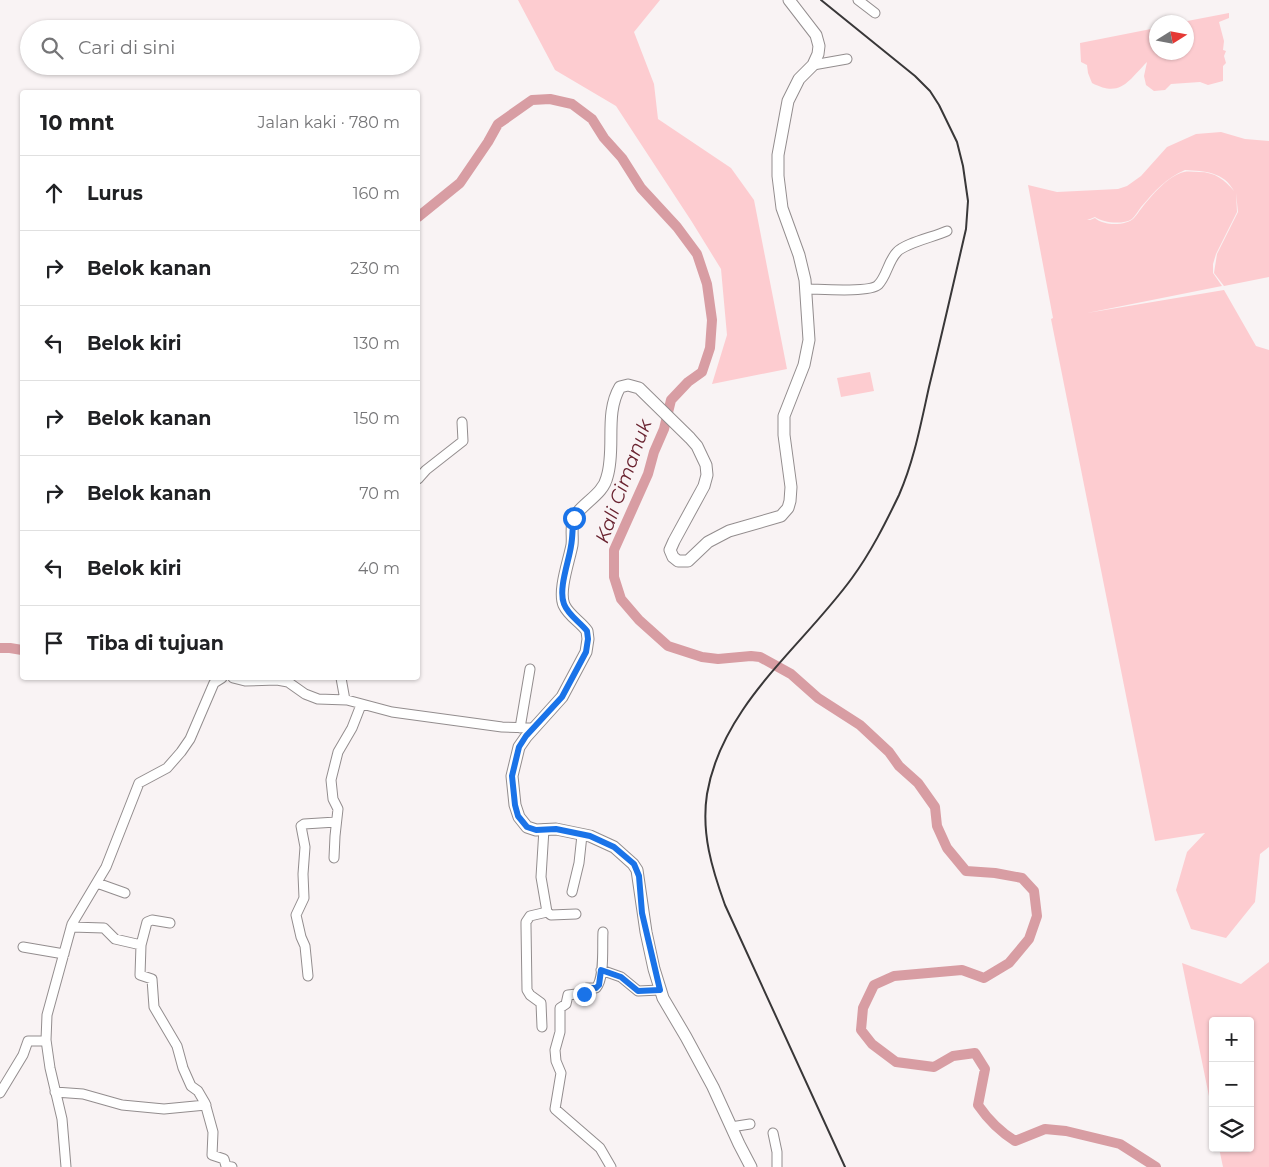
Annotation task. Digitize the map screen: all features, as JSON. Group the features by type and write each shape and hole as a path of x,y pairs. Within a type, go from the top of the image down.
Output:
{"main road":[{"path":"752,1167 713,1087 663,998 642,913 637,870 634,864 614,847 590,836 556,829 536,830 527,827 522,823 516,810 512,776 519,747 562,697 587,648 587,631 563,603 564,582 572,543 574,518 600,490 607,478 612,443 611,414 616,393 623,385 639,388 690,438 705,460 707,475 704,486 674,541 670,550 672,557 683,562 690,559 708,542 722,534 741,527 773,520 785,513 788,508 791,487 784,422 808,351 806,289 799,255 782,208 778,176 778,155 788,101 794,86 813,65 818,54 819,40 789,0"}],"street":[{"path":"858,0 874,13"},
{"path":"813,65 847,59"},
{"path":"806,289 862,289 874,287 879,283 897,251 947,231"},
{"path":"420,477 463,441 462,422"},
{"path":"520,728 530,669"},
{"path":"66,1167 62,1118 55,1092 46,1041 48,1015 71,927 75,917 106,867 139,783 167,768 181,752 195,727 214,682 218,680"},
{"path":"242,680 277,680 288,682 305,694 318,699 345,700 392,712 452,721 534,728"},
{"path":"341,680 345,700"},
{"path":"334,858 338,809 332,792 332,773 338,752 350,733 361,705"},
{"path":"308,976 305,946 296,915 304,898 305,847 301,826 304,824 336,822"},
{"path":"544,829 541,877 547,912"},
{"path":"572,892 579,863 582,835"},
{"path":"96,883 125,893"},
{"path":"542,1027 541,1003 530,995 527,990 526,922 530,916 547,912 551,915 576,914"},
{"path":"170,923 152,920 147,922 141,945 140,976 152,979 154,1007 177,1046 183,1068 192,1086 198,1091 206,1105 213,1132 212,1155 224,1159 226,1166 232,1167"},
{"path":"71,927 104,928 115,939 141,945"},
{"path":"603,932 599,985 596,988 587,988 586,993 568,995 566,1004 560,1008 560,1032 555,1050 556,1061 561,1073 555,1109 600,1148 611,1167"},
{"path":"23,947 64,954"},
{"path":"601,970 621,977 638,991 660,990"},
{"path":"0,1093 23,1056 28,1042 46,1041"},
{"path":"55,1092 83,1094 122,1104 156,1108 169,1109 206,1105"},
{"path":"731,1127 750,1124"},
{"path":"773,1133 777,1152 777,1167"}],"shaded area":[{"path":"518,0 660,0 634,32 654,84 658,119 731,168 754,200 787,369 712,384 727,335 721,269 616,106 555,70"},
{"path":"1229,13 1229,18 1219,22 1224,41 1223,50 1226,51 1223,81 1208,85 1200,82 1171,84 1165,90 1154,91 1146,85 1144,76 1147,62 1129,81 1117,88 1110,89 1092,83 1087,65 1081,62 1080,43 1149,29 1149,60 1194,60 1194,20"},
{"path":"1221,132 1245,139 1269,141 1269,277 1224,286 1214,273 1217,254 1238,212 1236,193 1237,212 1216,254 1213,264 1213,273 1222,286 1087,313 1224,290 1256,346 1269,350 1269,847 1260,854 1255,902 1226,938 1191,929 1176,890 1187,852 1205,833 1155,841 1051,319 1053,318 1028,185 1057,192 1118,189 1127,186 1141,176 1167,147 1196,134","holes":["1185,170 1207,172 1219,176 1225,180 1234,191 1223,180 1205,172 1184,172 1172,177","1172,177 1135,217 1130,221 1126,223 1109,224 1095,218 1090,220 1087,219 1095,217 1113,223 1128,221 1132,219 1151,196"]},
{"path":"870,372 874,391 841,397 837,378"},
{"path":"1269,962 1269,1167 1223,1167 1220,1152 1254,1152 1254,1017 1209,1017 1209,1096 1182,963 1241,984"}],"waterway":[{"name":"Kali Cimanuk","path":"420,215 460,183 498,124 532,100 550,99 572,104 592,119 604,138 622,158 641,188 677,227 697,254 707,284 712,320 710,348 702,372 688,382 671,400 664,429 654,452 648,474 614,550 614,577 621,599 639,620 668,646 702,657 718,659 760,657 791,674 818,698 860,725 918,783 935,807 937,826 947,848 966,871 995,873 1022,878 1034,891 1037,916 1029,939 1009,963 984,978 962,970 894,976 874,985 863,1008 861,1030 872,1044 896,1062 934,1067 953,1056 975,1053 985,1069 978,1105 995,1125 1015,1141 1045,1129 1066,1131 1120,1144 1156,1167"},
{"name":"Kali Cimanuk","path":"0,648 20,650"}],"railway":[{"path":"821,0 915,76 930,91 957,142 968,201 966,229 920,428 909,469 899,495 872,548 852,578 746,705 729,732 715,762 707,794 705,823 709,851 725,905 845,1167"}],"route":[{"path":"574,518 572,543 564,582 563,603 566,609 587,631 587,648 562,697 526,736 519,747 512,776 515,805 518,816 527,827 536,830 556,829 590,836 607,842 634,864 639,876 642,913 660,990 638,991 621,977 601,970 599,985 596,988 587,988 584,994"}]}
